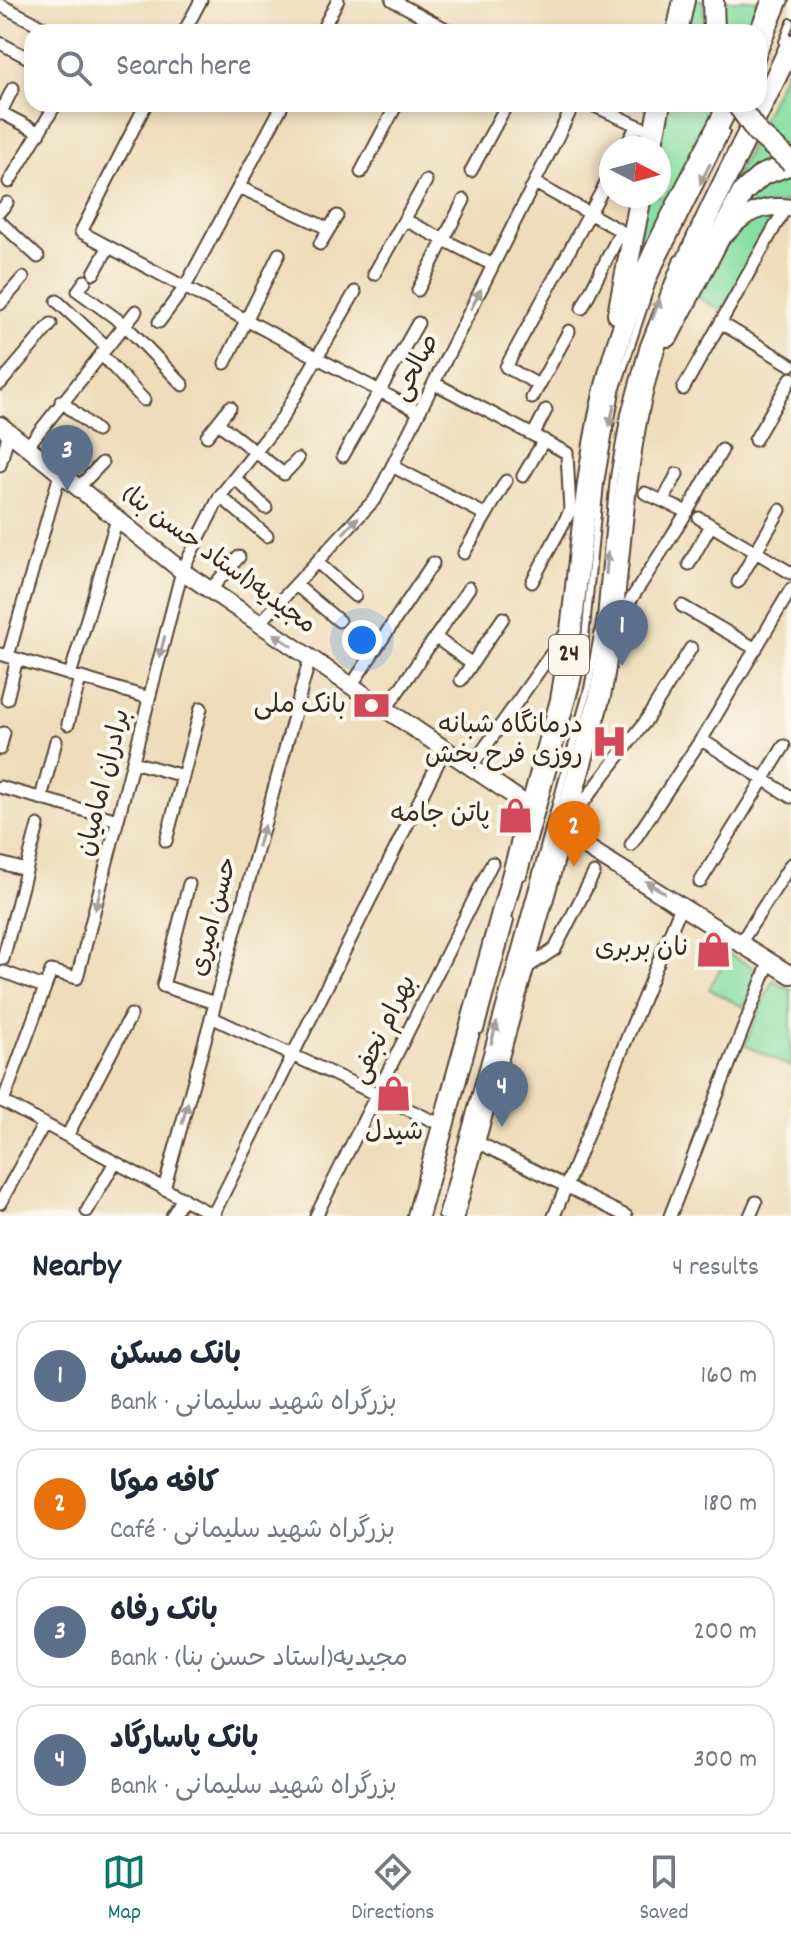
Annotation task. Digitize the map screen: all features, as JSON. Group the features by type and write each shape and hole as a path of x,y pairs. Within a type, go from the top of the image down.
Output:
{"highway":[{"path":"679,24 684,0"},
{"path":"713,0 714,24"},
{"path":"763,24 773,0"},
{"name":"24","path":"767,95 791,45"},
{"path":"647,135 657,112"},
{"name":"24","path":"418,1216 451,1119 561,700 575,620 595,435 610,369 637,287 732,112"},
{"path":"644,386 731,210 748,186 768,172 791,163 739,112"},
{"name":"24","path":"453,1216 600,696 613,627 627,485 644,386 675,287 759,112"},
{"path":"610,369 639,208"}],"main road":[{"path":"704,263 746,214 773,206 789,207"},
{"name":"مجیدیه(استاد حسن بنا)","path":"5,429 182,571 533,809"},
{"path":"600,696 577,811 576,833 586,847 682,904 791,975"}],"street":[{"path":"188,24 201,0"},
{"path":"325,24 338,0"},
{"path":"392,0 429,24"},
{"path":"0,5 37,24"},
{"path":"0,43 24,56"},
{"path":"13,88 0,113 40,133"},
{"path":"9,182 52,112"},
{"path":"142,112 81,232 419,412"},
{"path":"159,322 185,287 279,112"},
{"path":"361,172 393,112"},
{"path":"471,171 503,112"},
{"name":"صالحی","path":"259,624 376,498 570,112"},
{"path":"605,112 647,135"},
{"path":"374,274 426,181"},
{"path":"535,183 620,228 621,234 582,308"},
{"path":"239,187 329,229"},
{"path":"539,385 506,367 599,196"},
{"path":"418,290 464,200"},
{"path":"683,389 789,207"},
{"path":"320,244 337,216"},
{"path":"405,220 493,265"},
{"path":"0,222 38,257"},
{"path":"108,248 78,291 125,325 183,385"},
{"path":"225,363 244,318 279,254"},
{"path":"0,304 23,278"},
{"name":"برادران امامیان","path":"44,987 51,971 77,978 182,571 220,496 281,420 355,292"},
{"path":"57,301 144,400"},
{"path":"27,447 136,311"},
{"path":"343,456 418,323"},
{"path":"721,323 791,365"},
{"path":"0,384 51,324"},
{"path":"532,398 569,331"},
{"path":"755,440 791,378"},
{"path":"434,383 567,453 570,511 532,582"},
{"path":"61,401 97,431"},
{"path":"207,436 230,407"},
{"path":"523,476 539,438 546,410"},
{"path":"218,423 284,474 298,459"},
{"path":"0,465 5,429"},
{"path":"613,627 687,512 722,450"},
{"path":"78,488 102,463"},
{"path":"392,466 486,515"},
{"path":"7,699 9,657 60,474"},
{"path":"663,501 677,474"},
{"path":"235,478 266,508"},
{"path":"464,553 506,481"},
{"path":"645,493 687,512"},
{"path":"220,496 267,536"},
{"path":"738,582 780,510"},
{"path":"699,518 791,573"},
{"path":"68,724 75,676 117,519"},
{"path":"689,564 711,525"},
{"path":"210,590 239,557"},
{"path":"317,562 355,596"},
{"path":"351,686 433,563"},
{"path":"296,585 339,621"},
{"path":"386,709 469,588"},
{"path":"631,845 702,740 791,589"},
{"path":"682,606 756,649"},
{"path":"461,680 503,618"},
{"path":"471,767 575,620"},
{"path":"435,637 472,664"},
{"path":"577,811 645,722 691,648"},
{"path":"9,657 149,698"},
{"name":"حسن امیری","path":"164,1189 310,658"},
{"path":"166,841 201,708"},
{"path":"0,749 4,733"},
{"path":"702,740 791,797"},
{"path":"41,798 56,741"},
{"path":"700,882 784,746"},
{"path":"4,972 44,987 1,1101 214,1216 445,749"},
{"path":"133,762 183,776"},
{"path":"0,787 118,820"},
{"path":"3,959 38,825"},
{"path":"0,863 26,870"},
{"name":"بهرام نجفی","path":"316,1216 492,863"},
{"path":"741,942 791,864"},
{"path":"525,969 555,949 594,873"},
{"path":"189,884 163,986 215,1003"},
{"path":"554,1216 682,904"},
{"path":"670,1216 770,960"},
{"path":"67,1136 131,1015"},
{"path":"211,1017 377,1096 451,1119"},
{"path":"0,1203 44,1124"},
{"path":"475,1141 626,1216"},
{"path":"87,1211 115,1162"},
{"path":"172,1216 183,1198"},
{"path":"750,1216 756,1202"}],"lane":[{"path":"767,44 785,0"},
{"path":"767,74 791,22"},
{"path":"442,1216 588,689 604,594 618,446 633,380 661,295 749,112"},
{"path":"521,882 577,681 586,628 600,483 616,391 630,340 660,265 728,128"},
{"path":"476,1042 514,908"},
{"path":"427,1216 451,1119"}],"green space":[{"path":"689,0 703,0 704,24 684,24"},
{"path":"720,0 762,0 754,24 721,24"},
{"path":"791,59 791,154 760,124"},
{"path":"664,112 713,112 671,196 671,136 661,136"},
{"path":"753,140 777,164 758,173 674,306"},
{"path":"791,173 791,201 732,214 752,187"},
{"path":"643,208 665,208 629,280"},
{"path":"778,210 722,311 695,296 725,241 740,224"},
{"path":"728,954 762,972 743,1007 709,989"},
{"path":"773,980 791,990 791,1067 745,1045"}],"place":[{"name":"بانک رفاه","path":"67,491"},
{"name":"بانک مسکن","path":"622,666"},
{"name":"بانک ملی","path":"372,706"},
{"name":"درمانگاه شبانه روزی فرح بخش","path":"609,741"},
{"name":"پاتن جامه","path":"516,815"},
{"name":"کافه موکا","path":"574,867"},
{"name":"نان بربری","path":"714,949"},
{"name":"شیدل","path":"394,1094"},
{"name":"بانک پاسارگاد","path":"502,1127"}]}
